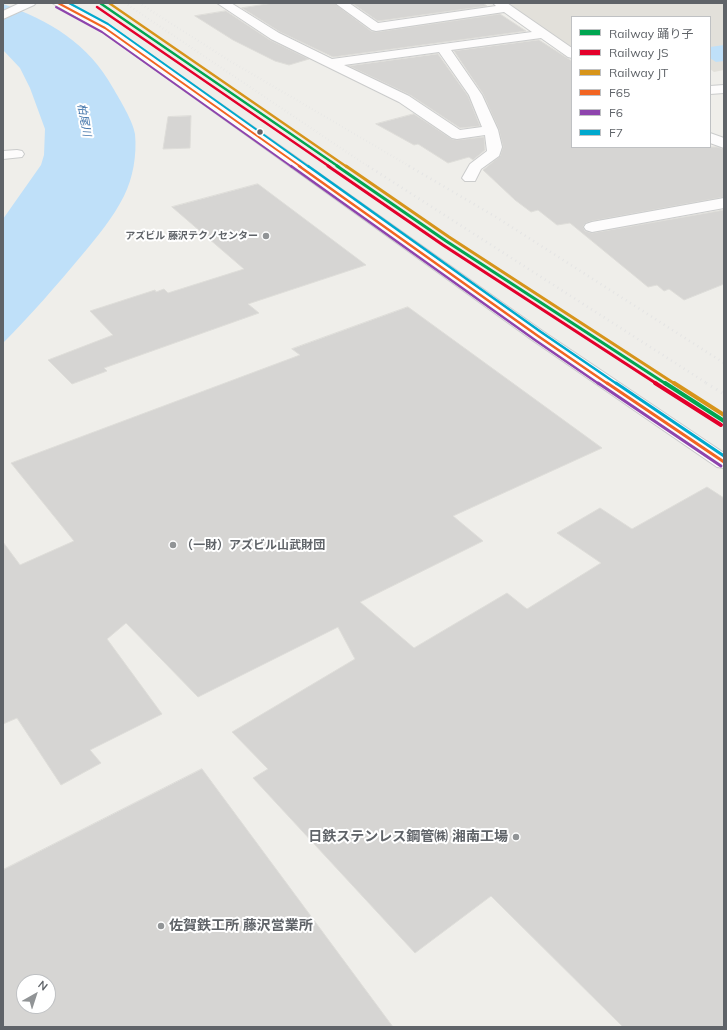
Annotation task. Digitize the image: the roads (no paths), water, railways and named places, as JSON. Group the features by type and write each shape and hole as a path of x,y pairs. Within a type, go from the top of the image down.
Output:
{"street":[{"path":"3,15 30,3"},
{"path":"58,3 105,28 544,340 724,462"},
{"path":"223,3 275,36 404,100 457,135 491,130"},
{"path":"341,3 376,27 503,5 571,53"},
{"path":"330,64 543,34"},
{"path":"443,49 468,81 481,103 491,130 495,147 494,153 475,167 470,178"},
{"path":"711,90 724,89"},
{"path":"711,138 724,144"},
{"path":"592,227 724,203"}],"water":[{"name":"柏尾川","path":"3,4 20,10 52,26 80,46 92,59 103,72 113,88 132,123 135,134 135,150 134,166 130,182 124,196 110,220 63,278 3,343 3,219 41,165 44,155 45,129 30,88 20,68 3,50"},
{"path":"724,45 724,61 716,62 711,59 711,47"}],"railway":[{"path":"125,3 369,167"},
{"path":"139,3 230,61 411,167"},
{"path":"368,166 708,384"},
{"path":"409,166 496,217 724,363"},
{"path":"706,383 724,394"}],"rail line":[{"name":"踊り子","path":"100,3 446,241 724,421"},
{"name":"JT","path":"109,3 449,237 724,415"},
{"name":"JS","path":"97,7 443,245 721,425"}],"place":[{"name":"アズビル 藤沢テクノセンター","path":"266,236"},
{"name":"（一財）アズビル山武財団","path":"173,545"},
{"name":"日鉄ステンレス鋼管㈱ 湘南工場","path":"516,837"},
{"name":"佐賀鉄工所 藤沢営業所","path":"161,926"}]}
